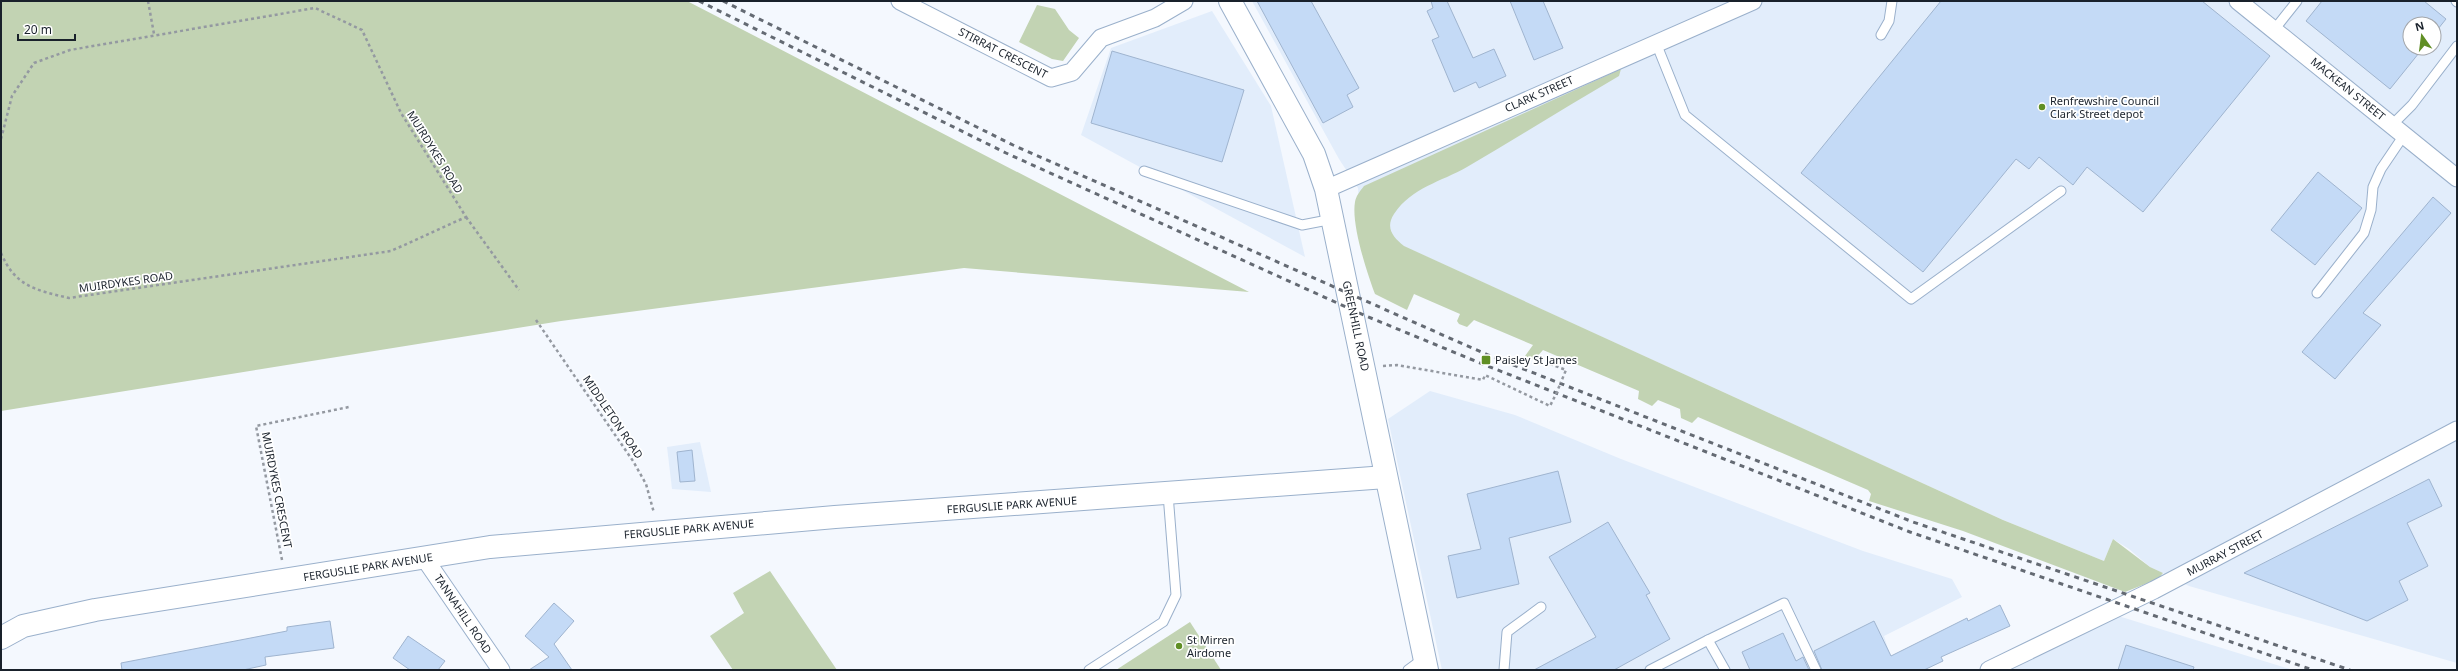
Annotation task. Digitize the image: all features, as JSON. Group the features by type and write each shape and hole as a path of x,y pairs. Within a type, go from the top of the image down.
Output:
{"street":[{"name":"STIRRAT CRESCENT","path":"900,1 1051,78 1072,72 1101,38 1155,18 1184,1"},
{"name":"GREENHILL ROAD","path":"1230,1 1310,147 1326,189 1386,477 1419,666"},
{"name":"CLARK STREET","path":"1326,189 1753,1"},
{"name":"MACKEAN STREET","path":"2238,1 2457,178"},
{"name":"MURRAY STREET","path":"1989,670 2154,590 2457,430"},
{"name":"FERGUSLIE PARK AVENUE","path":"1,638 23,626 95,610 425,559 490,547 659,531 1386,477"},
{"name":"TANNAHILL ROAD","path":"425,559 501,670"},
{"path":"1,628 23,626"}],"lane":[{"path":"1881,35 1889,21 1892,1"},
{"path":"2274,30 2297,1"},
{"path":"1656,43 1685,115 1911,299 2061,191"},
{"path":"2317,293 2364,233 2371,210 2373,188 2398,130 2412,105 2457,46"},
{"path":"1144,171 1302,225 1333,219"},
{"path":"1089,670 1163,622 1176,595 1168,494"},
{"path":"1650,670 1784,603 1816,670"},
{"path":"1504,670 1507,632 1541,607"},
{"path":"1708,640 1725,670"}],"path":[{"path":"148,1 154,34"},
{"name":"MUIRDYKES ROAD","path":"1,139 12,96 34,63 70,50 154,34 315,8 362,30 401,113 466,217 391,251 69,298 34,290 8,270 1,252"},
{"path":"466,217 519,290"},
{"name":"MIDDLETON ROAD","path":"536,320 633,461 646,484 659,531"},
{"path":"1397,365 1483,380 1485,375 1550,406 1566,370 1550,364"},
{"name":"MUIRDYKES CRESCENT","path":"286,580 256,426 349,407"}],"shaded area":[{"path":"1252,1 2457,1 2457,663 2189,586 2150,567 2129,549 2113,539 2104,561 2003,520 1412,250 1372,259 1359,209 1358,188 1339,159"},
{"path":"1212,11 1271,106 1305,257 1081,135 1111,48"},
{"path":"1430,391 1515,415 1621,459 1863,551 1952,579 1962,597 1884,636 1895,670 1442,670 1388,419"},
{"path":"700,442 711,492 672,489 667,447"},
{"path":"2115,615 2293,670 2012,670"}],"green space":[{"path":"1,1 687,1 1249,292 964,268 561,321 1,411"},
{"path":"1037,5 1055,9 1069,30 1079,38 1063,61 1052,59 1019,42"},
{"path":"1621,69 1619,76 1467,167 1409,197 1391,219 1390,228 1394,236 1404,246 2003,520 2104,561 2113,539 2150,567 2163,573 2158,579 2125,592 1963,531 1869,501 1871,494 1868,490 1698,417 1692,423 1681,418 1680,409 1658,400 1652,406 1638,399 1639,391 1543,350 1534,360 1525,356 1533,345 1474,320 1467,327 1459,324 1457,321 1460,314 1414,294 1407,310 1375,294 1364,261 1355,223 1354,211 1356,200 1358,194 1364,186"},
{"path":"770,571 837,670 733,670 710,636 744,613 733,593"},
{"name":"St Mirren Airdome","path":"1190,622 1221,670 1116,670"}],"building":[{"path":"1257,1 1311,1 1359,88 1347,95 1353,107 1323,123"},
{"path":"1431,1 1447,1 1473,58 1494,49 1506,76 1479,88 1476,82 1454,92 1432,40 1439,37 1427,11 1433,8"},
{"path":"1510,1 1543,1 1563,48 1534,60"},
{"name":"Renfrewshire Council Clark Street depot","path":"1941,1 2202,1 2270,56 2143,212 2087,167 2073,185 2039,157 2029,169 2016,159 1923,272 1801,173"},
{"path":"2322,1 2424,1 2446,19 2442,24 2442,16 2402,16 2402,56 2417,56 2390,89 2306,21"},
{"path":"1112,51 1244,90 1222,162 1091,123"},
{"path":"2318,172 2362,208 2315,265 2271,230"},
{"path":"2433,197 2451,213 2363,313 2381,325 2335,379 2302,352"},
{"path":"692,450 695,481 680,482 677,452"},
{"path":"1558,471 1571,522 1509,538 1519,584 1457,598 1448,556 1481,549 1467,494"},
{"path":"2429,479 2442,506 2407,523 2428,566 2399,581 2408,600 2367,621 2244,573"},
{"path":"1608,522 1650,593 1646,595 1670,639 1614,670 1534,670 1596,637 1549,557"},
{"path":"554,603 574,621 554,644 572,670 529,670 549,657 525,636"},
{"path":"2000,605 2010,626 1941,657 1943,661 1924,670 1822,670 1814,651 1874,621 1891,656 1967,618 1968,621"},
{"path":"330,621 334,648 265,657 266,665 243,670 122,670 121,663 287,631 287,627"},
{"path":"1783,633 1796,661 1803,657 1809,670 1750,670 1742,652"},
{"path":"408,636 445,661 438,670 410,670 393,658"},
{"path":"2126,645 2194,667 2193,670 2118,670"}],"railway":[{"path":"699,1 1006,153 1366,316 1485,365 1910,532 2313,670"},
{"path":"723,1 1013,145 1488,355 1913,522 2350,670"}],"place":[{"name":"Renfrewshire Council Clark Street depot","path":"2042,107"},
{"name":"Paisley St James","path":"1486,360"},
{"name":"St Mirren Airdome","path":"1179,646"}]}
